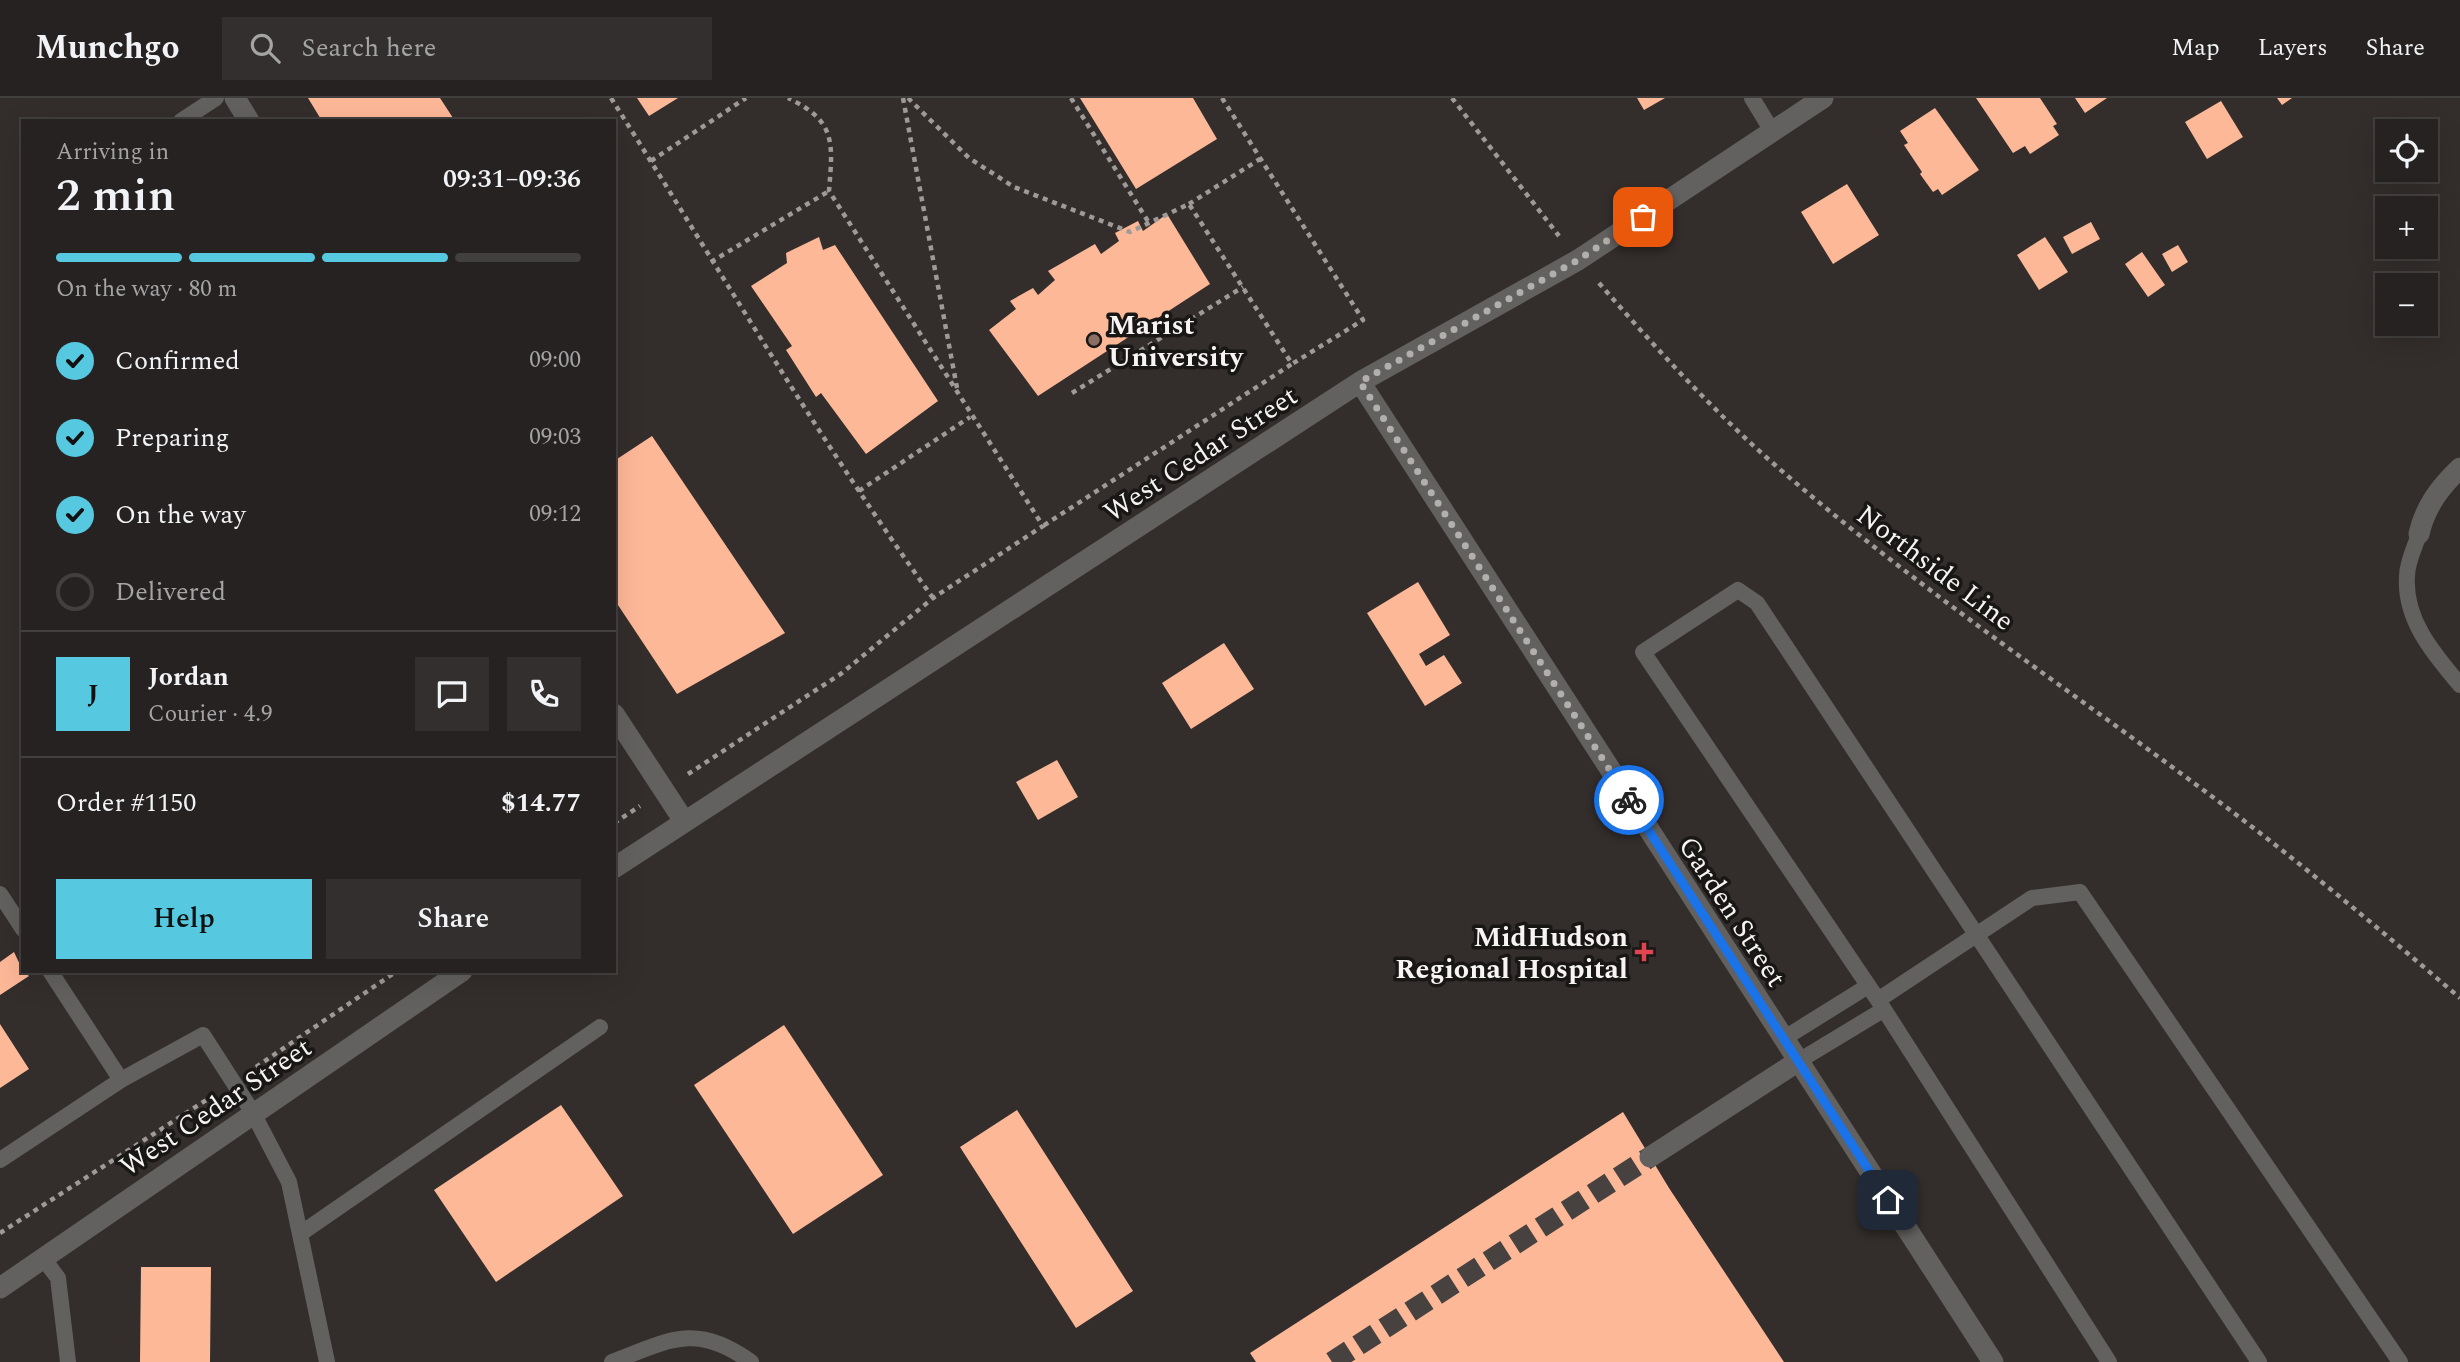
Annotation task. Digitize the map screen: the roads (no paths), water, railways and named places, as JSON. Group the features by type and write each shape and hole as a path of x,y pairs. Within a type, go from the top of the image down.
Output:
{"street":[{"path":"235,98 248,119"},
{"name":"West Cedar Street","path":"616,867 1360,382 1578,260 1823,98"},
{"name":"Garden Street","path":"1360,382 1993,1362"},
{"path":"2419,534 2423,517 2443,484 2460,468"},
{"path":"616,717 661,791 684,821"},
{"name":"West Cedar Street","path":"0,1288 459,973"},
{"path":"1650,1157 1797,1062"}],"lane":[{"path":"184,119 216,98"},
{"path":"1752,98 1772,131"},
{"path":"2419,534 2407,575 2410,610 2430,650 2460,685"},
{"path":"2109,1362 1868,986 1643,652 1738,590 1758,603 2259,1362"},
{"path":"1797,1062 2032,898 2080,892 2400,1362"},
{"path":"0,894 21,926"},
{"path":"51,973 121,1080"},
{"path":"1783,1039 1868,986"},
{"path":"300,1234 600,1027"},
{"path":"0,1160 121,1080 203,1035 253,1113 289,1182 327,1362"},
{"path":"43,1258 58,1278 68,1362"},
{"path":"612,1362 677,1337 730,1347 751,1362"}],"tunnel":[{"path":"1332,1362 1650,1157"}],"place":[{"name":"Marist University","path":"1094,340"},
{"name":"MidHudson Regional Hospital","path":"1644,952"}]}
